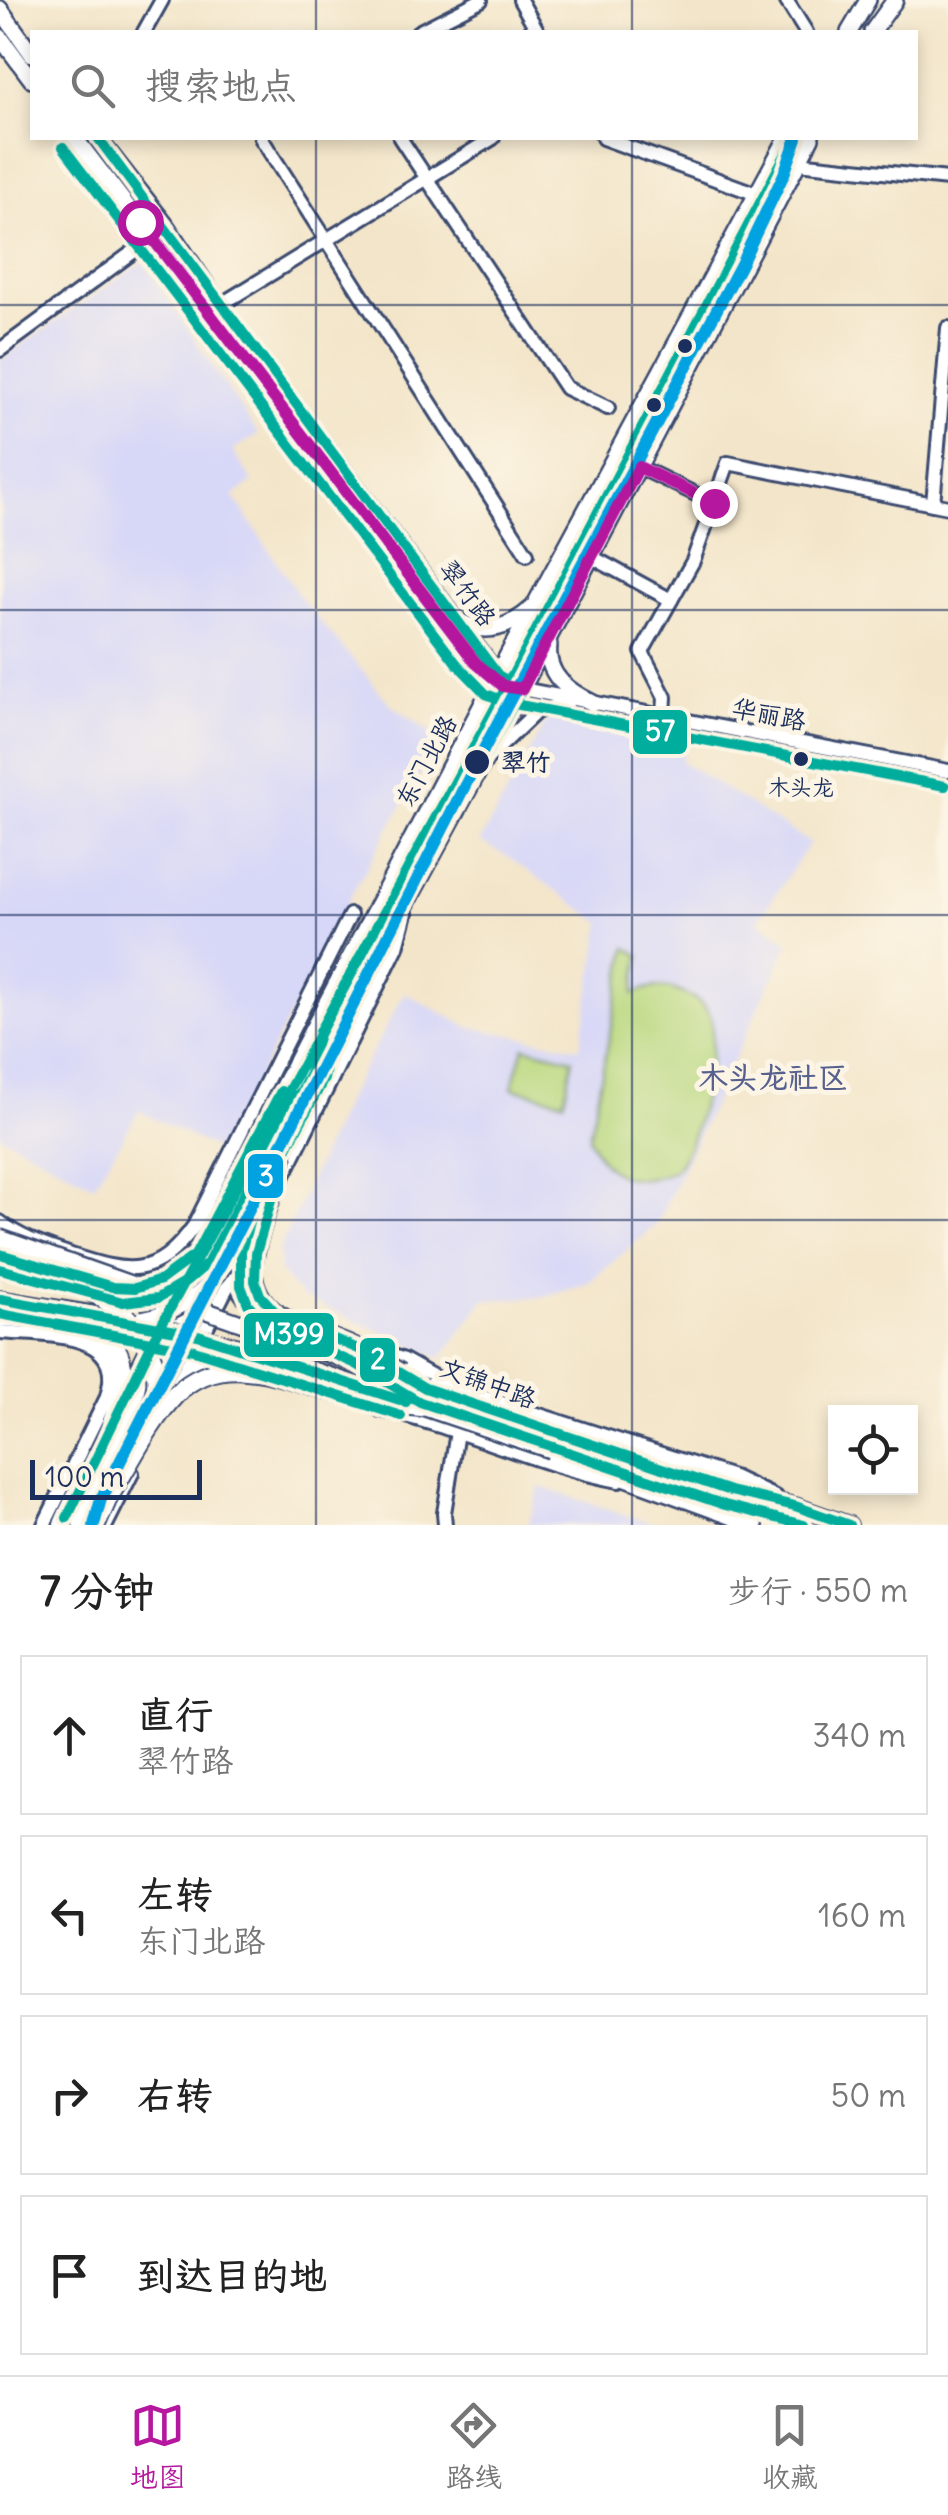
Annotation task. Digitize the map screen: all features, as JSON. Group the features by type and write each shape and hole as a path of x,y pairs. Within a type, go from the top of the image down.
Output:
{"highway":[{"path":"0,1264 40,1268 108,1299 128,1317 152,1358 154,1395 96,1525"},
{"path":"0,1317 42,1320 98,1333 122,1360 124,1376 119,1407 63,1525"},
{"path":"108,1498 175,1395 213,1372 261,1371 347,1396 421,1407"}],"main road":[{"path":"849,30 868,0"},
{"path":"873,30 895,0"},
{"path":"0,9 30,51"},
{"path":"0,37 30,77"},
{"name":"翠竹路","path":"78,140 470,655 497,678"},
{"name":"翠竹路","path":"100,140 497,678"},
{"name":"东门北路","path":"119,1407 534,606 786,140"},
{"name":"东门北路","path":"81,1525 170,1338 551,635 810,140"},
{"path":"457,620 468,626 493,628 518,620 534,606"},
{"path":"551,635 548,650 556,676 564,687 587,702"},
{"path":"497,678 522,689"},
{"path":"332,1039 324,1079 288,1158 256,1252 255,1281 260,1294 278,1315 363,1351 426,1388"},
{"path":"128,1320 167,1313 211,1285 288,1158"},
{"path":"0,1238 40,1268"},
{"name":"文锦中路","path":"0,1238 426,1388 638,1484 755,1525"},
{"path":"0,1250 40,1268 113,1287 135,1288 161,1280 195,1254"},
{"name":"文锦中路","path":"0,1300 128,1320 242,1347 421,1407 795,1506 849,1525"}],"street":[{"path":"145,30 162,0"},
{"path":"422,30 480,0"},
{"path":"520,0 537,30"},
{"path":"786,0 805,30"},
{"path":"263,140 527,554"},
{"path":"401,140 566,388 608,408"},
{"path":"220,305 491,140"},
{"path":"608,140 754,194"},
{"path":"798,164 948,179"},
{"path":"0,350 152,238"},
{"path":"933,504 948,328"},
{"path":"664,716 666,698 642,652 692,561 728,462 948,506"},
{"path":"639,467 714,503"},
{"path":"592,557 670,600"},
{"name":"华丽路","path":"522,689 948,771"},
{"path":"482,763 536,712 587,702"},
{"path":"106,1525 397,947 410,896"},
{"path":"0,1222 32,1242 126,1271 156,1264 182,1242 241,1136 350,915"},
{"path":"234,1276 242,1296 254,1306 404,1360 452,1387 733,1478 795,1506"},
{"path":"0,1332 84,1342 105,1356 111,1368 106,1400 44,1525"},
{"path":"186,1371 201,1363 217,1364 344,1403 416,1418 589,1475 638,1484"},
{"path":"445,1525 458,1432"}],"shaded area":[{"path":"143,262 258,434 232,451 253,482 233,496 302,600 391,705 440,739 355,888 220,1151 139,1111 94,1185 0,1135 0,360"},
{"path":"554,707 684,736 682,762 810,843 758,921 789,943 656,1225 588,1283 541,1297 484,1300 441,1358 302,1297 280,1272 279,1250 348,1096 405,993 468,1027 580,1048 602,923 480,842"},
{"path":"540,1487 657,1525 528,1525"}],"green space":[{"path":"627,948 640,955 634,994 656,987 678,991 703,1006 712,1027 709,1068 691,1140 675,1169 647,1178 626,1177 610,1169 589,1138"},
{"path":"524,1047 573,1059 564,1101 512,1088"}],"transit line":[{"name":"2","path":"99,140 498,675 522,689 332,1039 324,1079 285,1152 256,1253 255,1281 260,1295 278,1315 363,1351 425,1388 730,1491 795,1506 849,1525"},
{"name":"M399","path":"793,140 509,682 319,1032 310,1074 271,1146 241,1251 241,1286 248,1304 267,1325 356,1364 420,1402 725,1505 804,1525"},
{"name":"3","path":"67,1518 158,1331 470,756 793,140"},
{"name":"3","path":"94,1525 101,1499 477,762 741,264 796,140"},
{"name":"57","path":"63,147 457,664 486,694 509,703 945,786"},
{"name":"2","path":"0,1254 113,1287 135,1288 161,1280 195,1255 281,1091"},
{"name":"M399","path":"0,1269 123,1302 158,1298 187,1281 207,1264 296,1095"},
{"name":"2","path":"0,1299 198,1335 406,1402"},
{"name":"M399","path":"0,1314 194,1350 401,1416"}],"place":[{"name":"木头龙","path":"801,759"},
{"name":"翠竹","path":"477,762"}],"district":[{"name":"木头龙社区","path":"773,1078"}],"route":[{"path":"140,222 476,663 503,686 522,689 639,467 714,503"}]}
